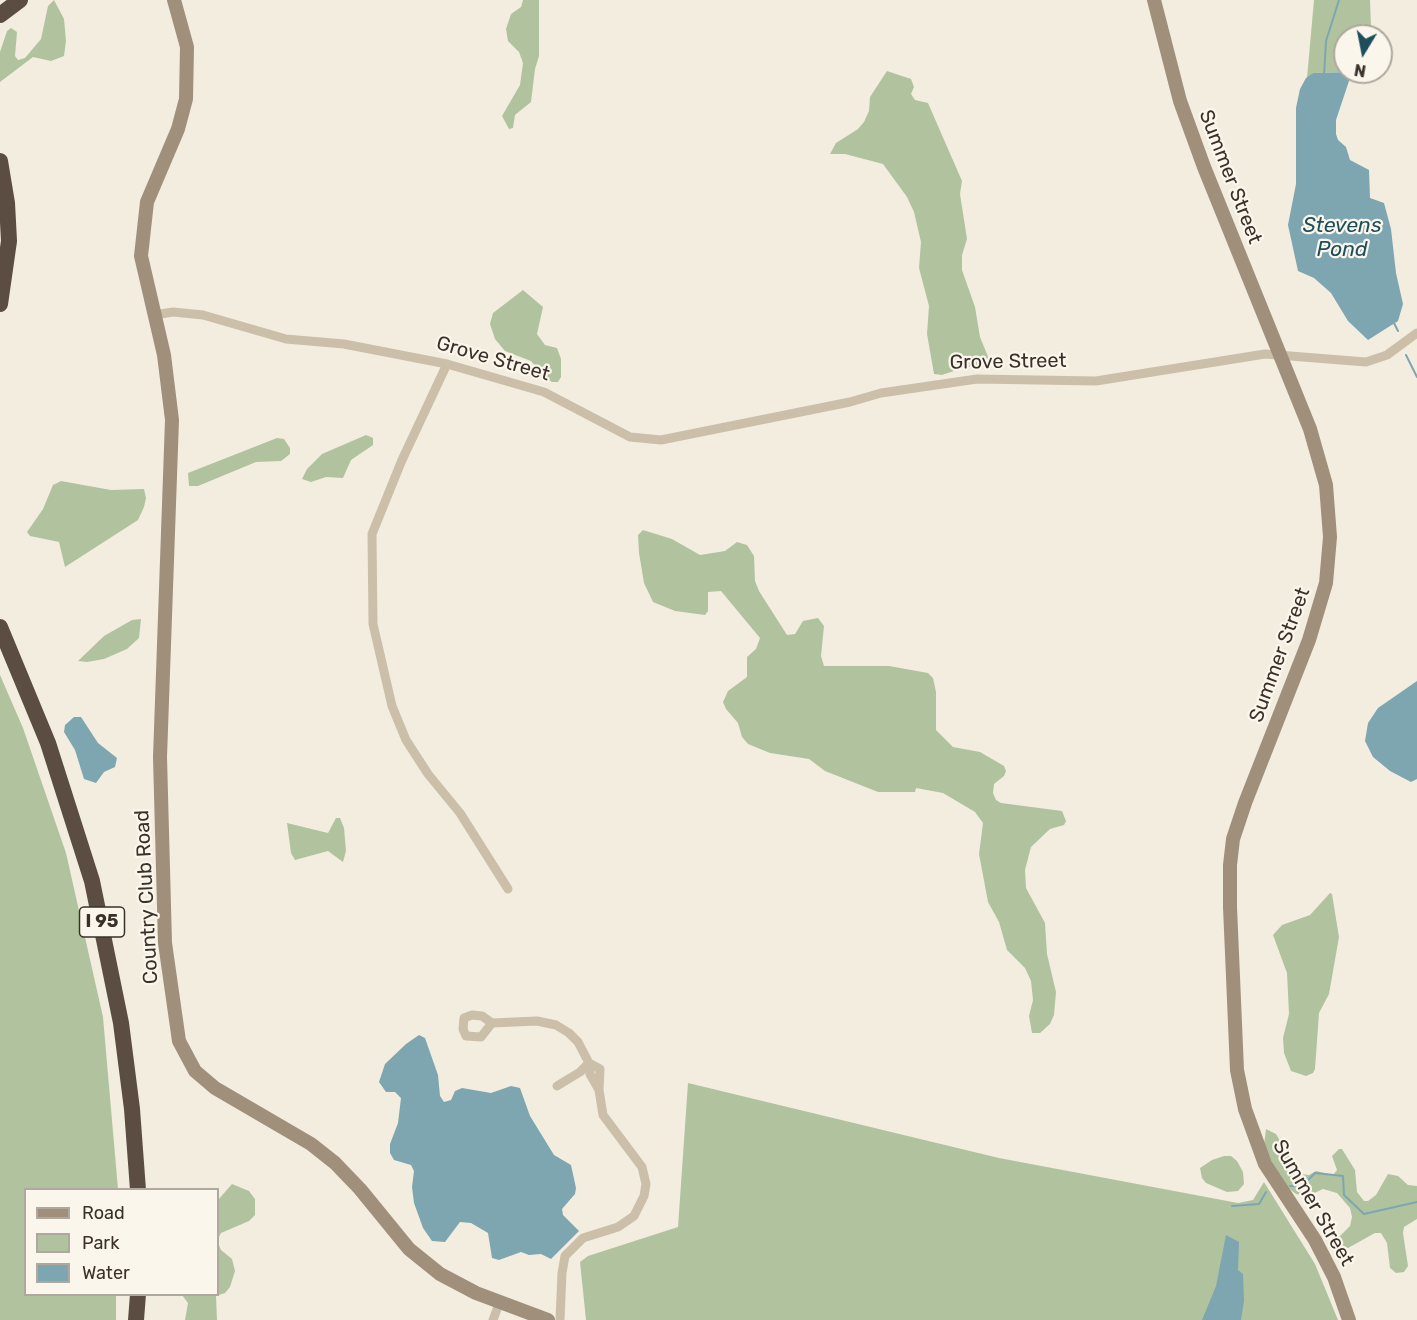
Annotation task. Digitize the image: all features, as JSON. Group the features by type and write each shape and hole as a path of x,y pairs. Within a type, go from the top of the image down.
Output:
{"highway":[{"path":"0,15 20,0"},
{"path":"0,161 7,203 9,241 0,304"},
{"name":"I 95","path":"0,627 51,750 92,881 122,1030 138,1188"},
{"path":"136,1320 138,1296"}],"street":[{"path":"154,315 141,256 144,216 152,189 182,117 187,93 187,47 174,0"},
{"name":"Summer Street","path":"1154,0 1180,101 1310,429 1326,484 1329,514 1329,561 1326,583 1309,640 1233,839 1230,865 1230,907 1237,1070 1245,1109 1265,1164 1315,1240 1334,1277 1349,1320"},
{"name":"Grove Street","path":"154,315 173,312 203,315 286,339 344,344 447,364 543,392 630,437 661,440 945,382 1008,378 1096,381 1264,354 1366,362 1387,355 1417,333"},
{"name":"Country Club Road","path":"154,315 169,386 172,420 160,756 165,943 179,1041 195,1071 215,1088 311,1144 335,1163 360,1189 409,1249 432,1268 453,1283 549,1320"},
{"path":"447,364 402,460 372,534 373,624 392,706 406,740 428,774 460,813 508,889"},
{"path":"492,1023 537,1021 556,1025 578,1042 589,1063 590,1074 599,1090 603,1115 642,1167 645,1190 634,1216 618,1227 583,1238 565,1256 561,1273 560,1320"},
{"path":"557,1086 580,1072 589,1063"},
{"path":"493,1320 500,1301"}],"green space":[{"path":"54,0 64,19 66,41 64,56 51,61 33,57 0,82 0,52 7,31 11,28 17,32 15,56 18,60 25,58 41,39 48,6"},
{"path":"523,0 539,0 539,56 531,102 515,115 513,128 509,129 502,116 520,85 523,63 519,52 508,41 506,29 511,14 521,7"},
{"path":"1314,0 1370,0 1371,24 1333,24 1333,72 1313,73 1307,78"},
{"path":"887,71 911,79 914,87 911,94 915,100 928,103 962,181 960,194 967,239 962,255 962,270 975,307 980,337 991,364 987,367 966,367 942,375 934,374 927,334 929,306 919,268 921,242 914,212 907,197 883,164 845,154 830,154 836,143 858,129 864,122 869,111 870,97"},
{"path":"523,290 543,307 537,334 545,345 557,348 561,359 561,377 558,382 552,382 544,377 531,361 505,351 495,339 490,324 493,313"},
{"path":"366,435 373,438 373,445 351,460 343,478 326,477 311,482 302,479 307,469 322,454"},
{"path":"277,438 284,439 290,448 290,454 281,461 256,462 198,486 189,486 188,473"},
{"path":"61,481 111,490 144,489 146,498 144,507 138,520 65,567 59,542 30,536 27,532 43,509 53,485"},
{"path":"643,530 672,539 700,555 725,551 737,542 747,545 754,556 755,581 759,591 787,635 795,634 803,621 818,618 824,626 821,656 824,666 889,666 928,673 933,678 936,692 936,730 953,747 980,752 1004,766 1006,771 1004,776 994,784 993,793 996,800 1001,803 1062,811 1066,821 1064,825 1050,829 1031,847 1025,870 1026,888 1045,923 1047,954 1056,992 1054,1015 1050,1024 1040,1033 1032,1033 1029,1016 1033,1000 1031,981 1025,968 1007,950 999,922 988,902 979,854 983,823 975,812 943,793 916,788 915,792 878,792 825,771 809,759 770,753 748,744 742,737 738,723 723,702 728,691 747,677 747,657 756,649 760,638 721,591 708,592 708,611 705,615 675,611 653,602 644,583 639,553 638,535"},
{"path":"141,619 139,638 127,649 104,659 78,661 104,636 132,620"},
{"path":"0,675 23,728 66,853 103,1017 118,1188 24,1188 24,1296 116,1296 116,1320 0,1320"},
{"path":"336,818 340,818 344,828 346,851 343,862 328,851 295,860 291,853 287,823 328,833"},
{"path":"1330,893 1339,937 1329,994 1319,1013 1315,1069 1313,1073 1306,1076 1291,1071 1284,1053 1283,1038 1289,1014 1287,973 1273,935 1282,925 1310,915"},
{"path":"688,1083 999,1158 1238,1203 1253,1200 1264,1182 1315,1264 1338,1320 586,1320 580,1262 588,1256 678,1227"},
{"path":"1266,1129 1276,1134 1300,1174 1309,1175 1316,1171 1333,1175 1337,1170 1332,1156 1342,1149 1355,1170 1357,1192 1364,1201 1376,1195 1388,1174 1398,1176 1408,1185 1417,1186 1417,1219 1404,1227 1403,1233 1408,1266 1404,1272 1396,1273 1390,1268 1387,1243 1381,1233 1375,1233 1348,1248 1340,1248 1339,1237 1350,1226 1352,1217 1350,1208 1337,1193 1323,1189 1308,1196 1296,1194 1281,1182 1264,1145"},
{"path":"1224,1156 1231,1156 1237,1161 1243,1172 1244,1184 1238,1191 1227,1192 1206,1183 1202,1178 1200,1168"},
{"path":"232,1184 249,1191 255,1199 255,1215 249,1221 221,1233 219,1237 219,1199"},
{"path":"219,1245 232,1259 235,1271 230,1287 225,1293 219,1295"},
{"path":"183,1296 216,1296 217,1320 185,1320 188,1303"}],"water":[{"name":"Stevens Pond","path":"1333,72 1333,84 1348,84 1336,120 1336,134 1338,140 1346,147 1350,160 1369,170 1370,198 1384,203 1391,229 1396,273 1403,304 1398,321 1368,340 1348,321 1331,293 1314,278 1298,271 1288,225 1296,184 1296,108 1300,89 1306,78 1313,73"},
{"path":"1417,681 1417,779 1411,782 1390,771 1373,757 1365,741 1368,723 1378,708"},
{"path":"74,717 81,717 98,743 117,758 115,767 104,772 96,783 84,779 75,750 64,732 65,725"},
{"path":"419,1035 425,1038 438,1075 440,1096 444,1102 451,1100 455,1091 462,1088 491,1093 511,1086 520,1088 530,1116 554,1155 571,1165 576,1188 575,1194 562,1209 563,1215 579,1231 551,1259 541,1254 529,1255 521,1252 499,1260 492,1258 488,1233 471,1223 460,1222 445,1242 432,1241 423,1228 414,1203 412,1187 414,1171 411,1165 394,1160 390,1153 390,1144 398,1123 401,1098 395,1092 386,1092 379,1082 385,1064"},
{"path":"1226,1235 1239,1242 1238,1270 1243,1274 1244,1301 1241,1320 1202,1320 1216,1286"}],"waterway":[{"path":"1324,76 1326,41 1339,0"},
{"path":"1393,321 1398,331"},
{"path":"1406,355 1417,377"},
{"path":"1290,1186 1302,1186 1315,1173 1343,1176 1344,1195 1364,1214 1417,1202"},
{"path":"1232,1206 1259,1204 1266,1192"}]}
